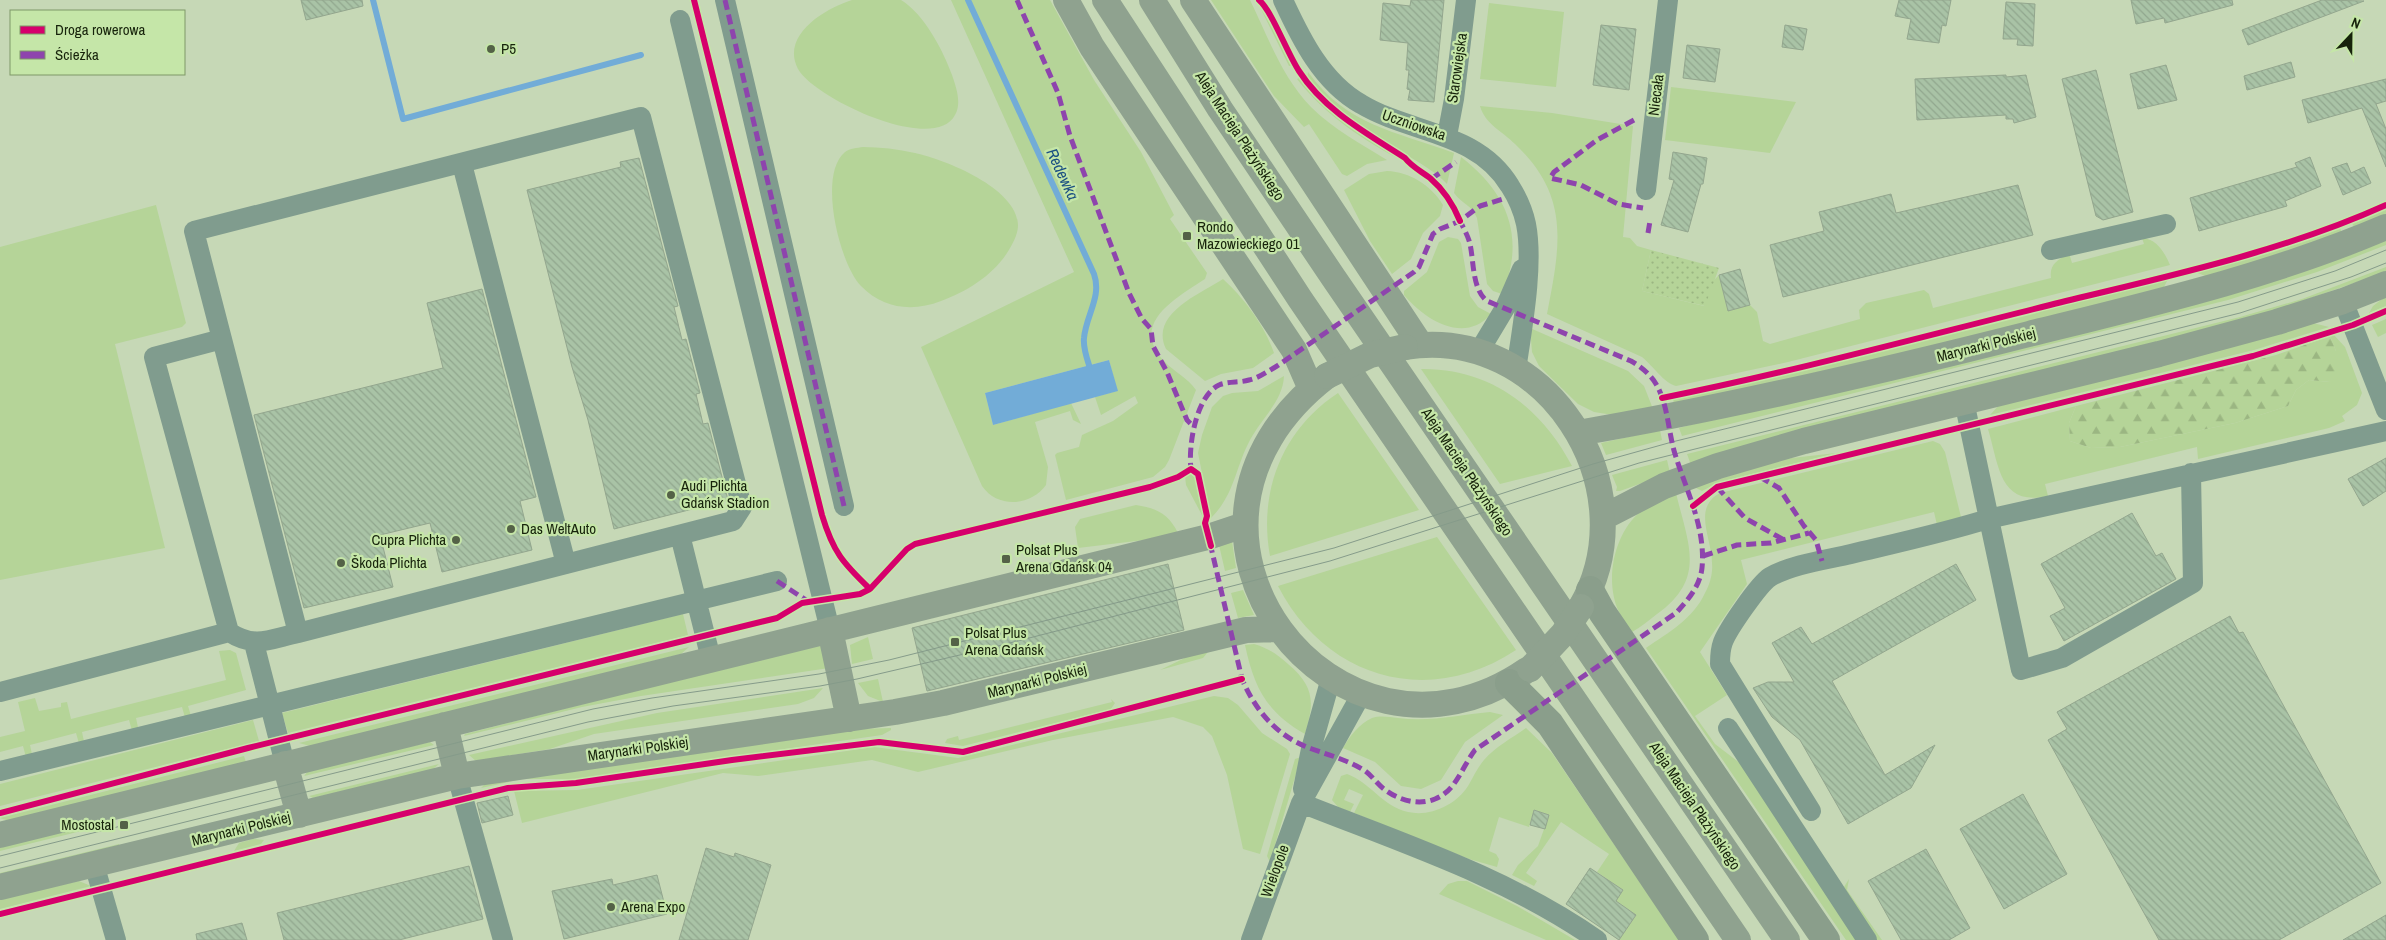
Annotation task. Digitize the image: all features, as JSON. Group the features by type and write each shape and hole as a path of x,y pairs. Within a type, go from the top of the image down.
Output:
{"highway":[{"path":"1585,599 1606,619 1826,940"},
{"path":"1519,676 1695,940"}],"main road":[{"path":"1066,0 1092,47 1294,350 1319,383"},
{"path":"1105,0 1300,299 1738,940"},
{"name":"Aleja Macieja Płażyńskiego","path":"1152,0 1220,109 1333,277 1787,940"},
{"path":"1193,0 1412,346"},
{"name":"Marynarki Polskiej","path":"1578,433 1842,381 2186,295 2259,275 2343,246 2386,227"},
{"path":"1604,517 1664,486 1718,466 1804,441 2159,354 2277,322 2343,301 2386,284"},
{"path":"1439,345 1478,353 1516,370 1551,398 1578,433 1593,464 1600,488 1604,517 1600,554 1585,599 1558,640 1519,676 1468,699 1440,703 1404,703 1362,693 1331,678 1311,664 1279,629 1268,613 1254,581 1247,556 1244,525 1248,496 1260,461 1281,422 1319,383 1370,355 1412,346 1439,345"},
{"path":"0,835 1208,537 1244,525"},
{"name":"Marynarki Polskiej","path":"0,887 457,776 943,704 1246,630 1279,629"},
{"path":"830,630 849,719"},
{"path":"446,725 457,776"},
{"path":"285,764 299,815"}],"street":[{"path":"725,0 844,506"},
{"name":"Uczniowska","path":"1283,0 1314,59 1334,84 1360,104 1392,120 1447,136 1460,142 1488,159 1503,175 1517,198 1526,223 1528,256 1524,316 1516,370"},
{"name":"Starowiejska","path":"1447,136 1454,99 1466,0"},
{"name":"Niecała","path":"1646,190 1668,0"},
{"path":"680,20 830,630"},
{"path":"222,339 154,357 229,632 242,640 254,643 298,633 733,521 742,507 642,117 194,231 222,339 298,633"},
{"path":"462,164 566,564"},
{"path":"2052,250 2166,224"},
{"name":"Uczniowska","path":"1478,353 1505,308 1528,256"},
{"path":"2343,301 2386,410"},
{"path":"1964,401 2021,670 2062,658 2193,583 2191,473"},
{"path":"1812,811 1720,664 1720,652 1724,639 1758,589 1768,578 1780,573 1939,534 1988,519 2386,431"},
{"path":"680,535 711,659"},
{"path":"0,771 777,581"},
{"path":"0,692 229,632"},
{"path":"254,643 285,764"},
{"name":"Wielopole","path":"1301,803 1311,749 1331,678"},
{"name":"Wielopole","path":"1251,940 1301,803 1362,693"},
{"path":"1728,728 1867,940"},
{"path":"457,776 503,940"},
{"path":"1301,803 1499,883 1534,900 1597,940"},
{"path":"94,864 116,940"}],"green space":[{"path":"852,0 901,0 925,23 943,55 958,95 955,115 943,126 924,129 900,126 875,118 849,107 826,94 808,81 798,69 794,57 795,45 800,34 819,16"},
{"path":"951,0 1050,0 1094,80 1141,152 1174,215 1170,219 1207,273 1205,279 1182,294 1161,312 1154,323 1151,335 1154,347 1164,361 1196,390 1169,460 1165,467 1153,477 1066,500 1055,455 1079,447 1082,435 1113,421 1138,403 1135,396 1101,415 1095,397 1117,391 1109,360 985,393 993,425 1071,403 1081,424 1073,420 1070,411 1035,422 1048,467 1046,485 1040,492 1023,501 1005,501 997,498 982,486 921,347 1074,272"},
{"path":"1211,0 1250,0 1276,56 1292,83 1311,107 1348,136 1387,160 1367,164 1347,176 1342,174 1309,124 1304,127 1274,96"},
{"path":"1489,3 1564,12 1556,87 1480,79"},
{"path":"1261,4 1291,66 1289,66 1259,5"},
{"path":"1308,72 1323,90 1356,116 1392,132 1454,153 1447,184 1430,169 1369,131 1329,102 1307,78"},
{"path":"1299,78 1321,103 1334,114 1405,162 1360,136 1333,116 1308,92 1297,79"},
{"path":"1671,87 1796,102 1770,153 1665,140"},
{"path":"1480,106 1552,113 1633,126 1623,237 1630,238 1637,246 1651,250 1642,291 1704,306 1714,280 1719,275 1728,310 1750,305 1757,312 1763,341 1770,344 1860,319 1859,310 1866,303 1924,290 1929,294 1933,308 2051,278 2053,266 2058,260 2069,253 2072,263 2144,244 2142,238 2156,244 2163,251 2170,265 1788,362 1676,386 1663,378 1642,357 1547,314 1557,244 1557,223 1553,203 1545,183 1533,164 1515,144 1490,123"},
{"path":"863,147 896,149 944,162 978,178 1006,199 1015,212 1018,225 1017,232 1007,253 994,269 969,288 950,297 920,307 889,304 879,300 861,286 853,275 839,240 832,199 833,180 837,163 845,152"},
{"path":"1461,157 1491,186 1501,201 1508,218 1512,236 1512,254 1509,274 1502,294 1493,291 1487,284 1477,218 1472,210 1454,193"},
{"path":"1387,171 1404,174 1419,181 1432,191 1443,205 1440,216 1423,233 1411,259 1392,274 1370,241 1344,190 1369,174"},
{"path":"156,205 186,323 182,327 115,344 165,548 0,580 0,247"},
{"path":"2386,208 2386,216 2354,227 2352,223"},
{"path":"2340,228 2342,233 2208,277 2195,272 2287,246"},
{"path":"1448,237 1458,239 1461,243 1470,296 1478,307 1491,314 1480,323 1469,327 1457,328 1433,320 1412,304 1404,295 1404,291 1427,272 1439,242"},
{"path":"2386,240 2386,245 2317,272 2228,300 1682,436 1679,428"},
{"path":"1651,250 1719,268 1705,306 1642,291"},
{"path":"2386,267 2386,272 2256,317 1691,465 1687,454 2240,317 2302,299"},
{"path":"1223,279 1253,313 1274,353 1253,368 1221,374 1205,381 1166,349 1163,337 1164,325 1170,315 1180,306"},
{"path":"2168,279 2164,287 1997,331 1674,405 1673,399 1781,376"},
{"path":"2386,296 2386,306 2369,313 2373,306"},
{"path":"2386,319 2386,333 2378,337 2372,325"},
{"path":"2313,323 2329,327 2254,350 1990,415 2000,404"},
{"path":"1530,328 1628,371 1644,386 1653,409 1613,415 1594,412 1578,404 1539,366 1532,352"},
{"path":"2334,335 2345,347 2362,393 2357,405 2342,416 2345,421 2329,428 2198,459 2197,447 2045,484 2048,496 2032,498 2020,495 2010,489 1999,469 1988,429 2076,406 2069,423 2070,441 2091,448 2120,447 2235,423 2288,406 2296,390 2309,380 2330,382 2336,351 2330,336"},
{"path":"2330,336 2336,351 2338,376 2330,382 2309,380 2296,390 2288,406 2235,423 2120,447 2091,448 2070,441 2069,423 2076,406 2276,355"},
{"path":"1421,369 1446,370 1469,375 1511,395 1529,409 1545,426 1572,466 1500,484"},
{"path":"1284,376 1283,385 1276,402 1250,440 1225,500 1211,518 1198,453 1212,407 1223,396 1232,393 1258,391"},
{"path":"1338,393 1419,510 1270,556 1267,532 1268,508 1272,485 1279,464 1289,443 1302,425"},
{"path":"1660,430 1662,440 1606,455 1601,443"},
{"path":"1933,441 1940,444 1945,452 1961,517 1937,525 1934,512 1741,560 1747,584 1700,652 1727,695 1695,716 1715,744 1749,770 1858,940 1846,940 1646,648 1687,618 1707,590 1712,567 1705,515 1712,499 1720,493"},
{"path":"1836,453 1719,482 1702,491 1694,487 1783,459"},
{"path":"1667,460 1670,473 1616,491 1617,487 1612,475"},
{"path":"1191,474 1195,478 1204,519 1186,485 1185,476"},
{"path":"1676,493 1688,544 1690,559 1688,573 1683,587 1673,601 1632,632 1619,612 1612,586 1614,558 1618,544 1632,520 1641,511 1653,503"},
{"path":"1136,505 1161,513 1170,521 1178,533 1153,539 1078,548 1075,527 1080,519"},
{"path":"1437,537 1516,650 1483,668 1449,678 1415,680 1382,675 1351,662 1323,643 1298,618 1278,586"},
{"path":"1232,541 1236,568 1225,571 1219,545"},
{"path":"1243,590 1254,615 1238,618 1231,593"},
{"path":"683,614 688,635 288,733 282,713"},
{"path":"868,637 873,659 852,664 850,645"},
{"path":"1254,644 1268,649 1280,657 1297,672 1307,687 1311,704 1305,734 1280,717 1264,697 1253,674 1245,645"},
{"path":"816,645 823,647 829,668 641,696 582,707 464,736 465,734"},
{"path":"689,647 681,654 310,746 299,743"},
{"path":"230,650 236,653 246,690 188,706 192,719 186,721 182,707 136,718 139,732 133,734 129,720 82,732 85,746 80,747 76,733 30,745 33,759 27,761 23,746 0,752 0,737 25,731 18,702 35,698 39,711 61,707 61,703 67,702 71,719 226,680 219,651"},
{"path":"1208,652 1203,658 1160,670 1191,655"},
{"path":"878,679 883,702 868,696 858,683"},
{"path":"823,688 814,698 798,704 594,734 550,749 476,761 469,755 657,713"},
{"path":"1214,696 1228,698 1238,705 1262,733 1287,749 1290,754 1260,854 1243,849 1227,775 1212,736 1203,727 1173,717 1053,740 918,772 872,760 758,776 723,773 522,823 514,791 577,790 874,747 958,758"},
{"path":"1111,699 1115,703 1111,709 963,746 945,743 947,739 958,736 959,740 1112,702"},
{"path":"1490,712 1503,715 1465,742 1441,780 1421,789 1401,786 1375,762 1343,748 1359,727 1375,717 1422,719"},
{"path":"253,720 259,741 0,806 0,784"},
{"path":"891,728 891,730 882,735 578,779 522,779 481,788 486,783 859,729"},
{"path":"1526,728 1552,753 1679,940 1619,940 1636,915 1616,901 1623,890 1597,872 1609,854 1561,822 1526,873 1537,881 1534,886 1512,875 1518,865 1538,846 1549,815 1534,810 1529,827 1499,817 1489,851 1496,854 1499,859 1497,867 1469,859 1354,813 1363,795 1349,789 1344,800 1354,804 1350,812 1338,807 1332,800 1341,776 1347,774 1363,782 1391,805 1399,809 1408,812 1425,813 1442,808 1463,793 1488,755"},
{"path":"430,742 434,745 304,776 308,771"},
{"path":"244,756 246,762 9,821 0,818"},
{"path":"1301,757 1270,862 1267,856 1295,759"},
{"path":"439,764 432,770 313,798 309,796"},
{"path":"113,818 114,823 0,851 0,846"},
{"path":"253,839 264,840 261,844 234,851 239,843"},
{"path":"119,844 120,848 0,877 0,873"},
{"path":"1849,879 1847,890 1882,940 1876,940 1844,887"},
{"path":"79,881 91,886 0,909 0,899"},
{"path":"1467,881 1517,906 1575,940 1546,940 1439,894 1448,884"}],"water":[{"path":"1109,360 1118,391 993,425 985,393"}],"building":[{"path":"301,0 362,0 363,6 306,20"},
{"path":"1411,0 1444,0 1434,102 1408,100 1410,90 1407,89 1409,70 1406,70 1408,43 1380,40 1383,3 1410,6"},
{"path":"1899,0 1951,0 1946,26 1942,25 1939,43 1907,39 1911,19 1895,16"},
{"path":"2131,0 2232,0 2233,5 2165,23 2164,18 2136,24"},
{"path":"2322,0 2364,1 2248,45 2242,30"},
{"path":"2006,2 2035,4 2033,46 2017,45 2018,39 2003,39"},
{"path":"1601,25 1636,29 1629,90 1593,85"},
{"path":"1785,25 1807,29 1803,50 1782,47"},
{"path":"1687,45 1720,49 1715,82 1683,78"},
{"path":"2291,62 2295,77 2247,90 2244,76"},
{"path":"2166,65 2177,100 2138,109 2130,74"},
{"path":"2096,70 2133,212 2103,220 2096,216 2062,79"},
{"path":"2006,75 2006,77 2026,75 2036,117 2014,123 2013,119 2006,119 2006,115 1917,120 1915,79"},
{"path":"2386,79 2386,101 2376,104 2386,129 2386,167 2362,108 2308,123 2302,100"},
{"path":"1673,152 1707,158 1703,184 1701,184 1688,232 1661,225 1674,180 1669,179"},
{"path":"2310,157 2321,186 2285,201 2287,206 2199,231 2190,198 2297,167 2295,163"},
{"path":"639,158 678,306 674,307 682,340 686,339 700,393 696,394 703,424 708,423 728,500 614,529 588,420 572,367 527,190 621,167 620,162"},
{"path":"2347,163 2351,173 2364,167 2371,183 2343,195 2332,168"},
{"path":"2018,185 2033,235 1783,297 1770,245 1824,231 1819,212 1891,194 1896,213"},
{"path":"1740,269 1750,305 1728,311 1719,275"},
{"path":"482,289 536,497 520,501 532,550 442,572 430,523 380,535 393,587 304,608 254,415 443,368 427,303"},
{"path":"2386,458 2386,491 2363,506 2348,479"},
{"path":"2132,513 2156,556 2162,553 2176,579 2064,641 2050,616 2065,608 2041,564"},
{"path":"1168,564 1184,630 927,691 912,628"},
{"path":"1956,564 1976,600 1832,681 1885,775 1935,745 1911,788 1848,824 1800,740 1772,717 1753,688 1768,682 1794,682 1772,643 1801,627 1812,644"},
{"path":"2230,616 2239,633 2243,632 2381,883 2279,940 2159,940 2048,740 2067,729 2057,712"},
{"path":"2023,794 2067,874 2004,909 1960,829"},
{"path":"508,796 513,815 482,823 477,803"},
{"path":"1534,810 1549,815 1545,829 1530,825"},
{"path":"706,848 734,857 735,853 771,865 748,940 679,940"},
{"path":"1926,849 1970,928 1949,940 1901,940 1868,881"},
{"path":"469,866 483,919 399,940 284,940 277,913"},
{"path":"1590,868 1623,890 1616,901 1636,915 1619,940 1566,904"},
{"name":"Arena Expo","path":"657,875 667,914 564,939 552,891 612,879 613,885"},
{"path":"2386,915 2386,940 2343,940"},
{"path":"242,923 247,940 197,940 196,934"}],"waterway":[{"path":"373,0 403,119 641,55"},
{"name":"Redewka","path":"968,0 1094,274 1096,282 1095,298 1085,330 1084,341 1089,365"}],"tram line":[{"path":"0,856 593,709 652,698 819,674 889,660 1334,548 1593,464 1672,442 2238,302 2335,271 2386,250"},
{"path":"0,868 588,722 673,706 820,686 994,647 1330,561 1639,463 2240,313 2351,277 2386,263"}],"marked path":[{"path":"725,0 844,506"},
{"path":"1017,0 1058,93 1070,136 1129,293 1142,319 1151,329 1153,346 1167,372 1187,420 1194,427"},
{"path":"1634,120 1597,140 1554,172 1550,178 1581,185 1618,204 1643,208"},
{"path":"1431,179 1456,162"},
{"path":"1188,471 1191,469 1192,435 1195,422 1204,400 1211,391 1219,385 1256,378 1277,366 1414,272 1419,267 1433,234 1460,221 1480,206 1503,199"},
{"path":"1210,543 1242,679 1261,712 1289,738 1362,769 1390,793 1402,799 1415,802 1429,801 1442,795 1453,784 1475,750 1676,613 1689,598 1701,575 1701,538 1694,509 1675,454 1663,400 1656,384 1645,371 1631,361 1487,301 1482,296 1476,282 1470,244 1459,218"},
{"path":"1648,233 1650,221"},
{"path":"1760,477 1779,488 1804,526 1816,540 1822,561"},
{"path":"1717,487 1745,518 1784,540"},
{"path":"1703,556 1737,545 1771,543 1809,533"},
{"path":"777,581 809,602"}],"cycle path":[{"path":"694,0 822,515 830,539 840,556 870,589"},
{"path":"1259,0 1269,13 1294,63 1309,85 1347,120 1405,158 1440,187 1460,221"},
{"path":"1662,398 1808,366 2178,274 2305,237 2386,205"},
{"path":"1693,506 1717,487 2253,356 2353,325 2386,311"},
{"path":"0,813 248,748 777,618 802,603 860,594 870,589 907,549 915,544 1150,487 1178,477 1191,469 1198,474 1207,516 1205,523 1211,546"},
{"path":"0,914 508,788 576,783 732,760 879,742 963,752 1242,679"}],"place":[{"name":"P5","path":"491,49"},
{"name":"Rondo Mazowieckiego 01","path":"1187,236"},
{"name":"Audi Plichta Gdańsk Stadion","path":"671,495"},
{"name":"Das WeltAuto","path":"511,529"},
{"name":"Cupra Plichta","path":"456,540"},
{"name":"Polsat Plus Arena Gdańsk 04","path":"1006,559"},
{"name":"Škoda Plichta","path":"341,563"},
{"name":"Polsat Plus Arena Gdańsk","path":"955,642"},
{"name":"Mostostal","path":"124,825"},
{"name":"Arena Expo","path":"611,907"}]}
